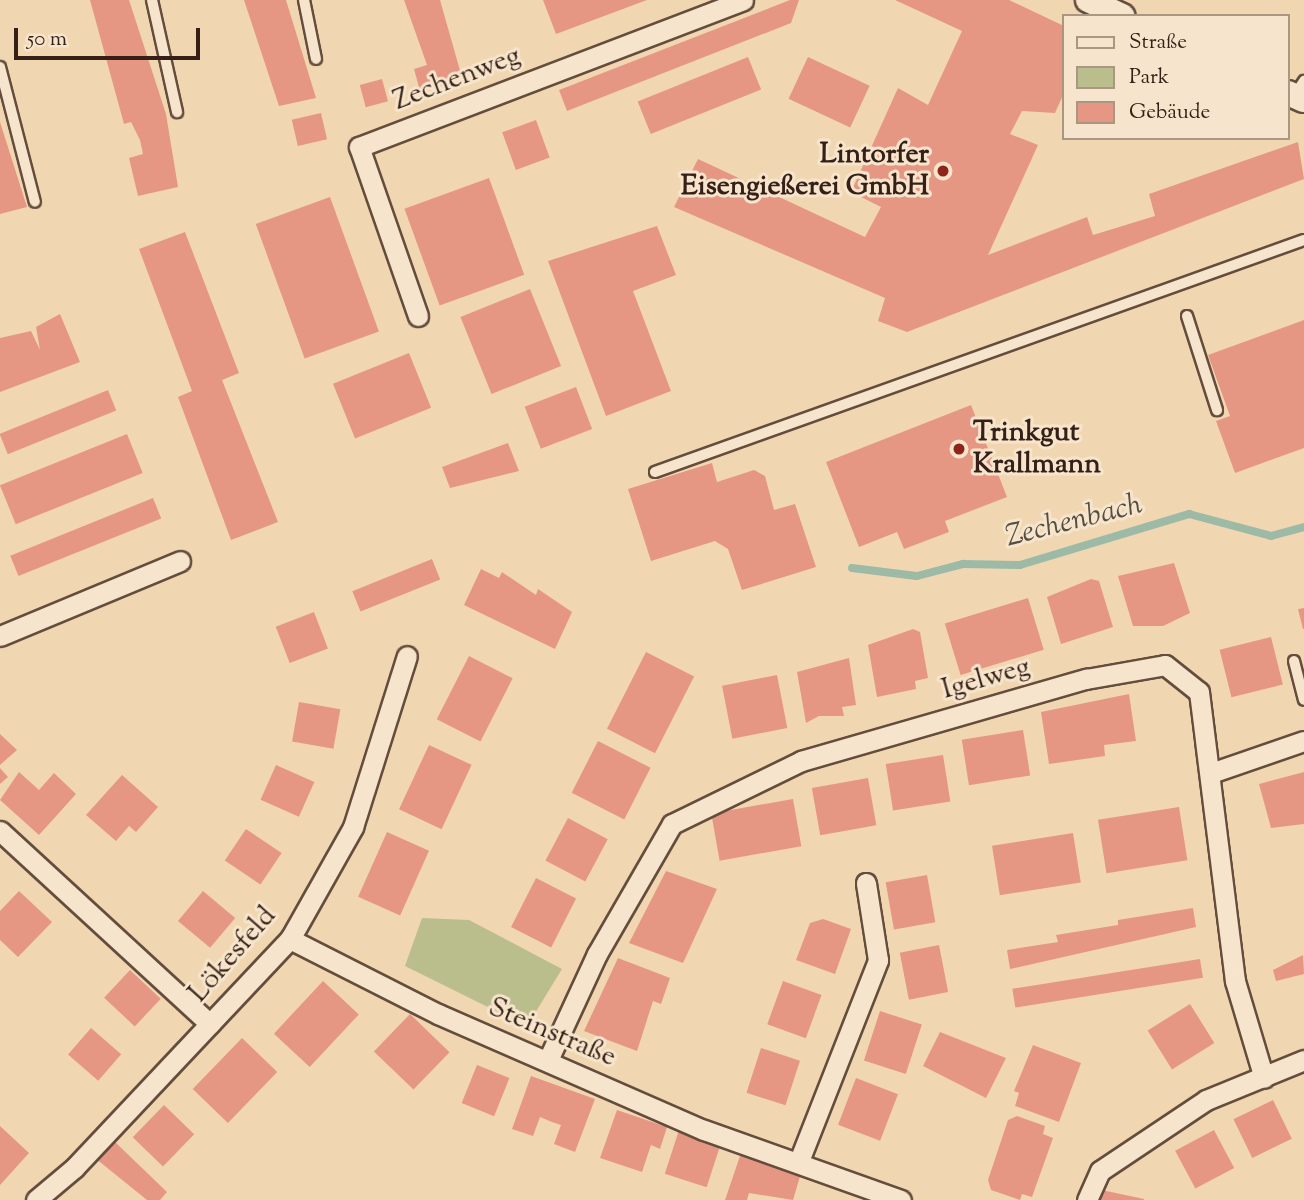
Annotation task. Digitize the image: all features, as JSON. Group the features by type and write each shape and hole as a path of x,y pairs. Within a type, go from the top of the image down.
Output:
{"street":[{"name":"Zechenweg","path":"418,316 359,147 743,0"},
{"path":"1088,0 1118,14"},
{"path":"0,636 180,561"},
{"name":"Lökesfeld","path":"36,1200 290,939 353,828 407,656"},
{"name":"Igelweg","path":"548,1060 597,954 672,824 801,761 1086,678 1166,666 1199,692 1235,981 1264,1078"},
{"path":"1211,773 1304,741"},
{"path":"0,831 210,1024"},
{"path":"799,1161 878,960 866,883"},
{"name":"Steinstraße","path":"290,939 438,1014 704,1130 799,1161 901,1200"},
{"path":"1087,1200 1100,1171 1206,1100 1304,1060"}],"lane":[{"path":"152,0 177,112"},
{"path":"304,0 316,59"},
{"path":"0,67 35,202"},
{"path":"655,472 1304,240"},
{"path":"1187,316 1217,410"},
{"path":"1294,661 1304,700"}],"green space":[{"path":"422,918 469,920 562,969 532,1018 512,1019 405,966"}],"building":[{"path":"90,0 129,0 166,114 178,187 138,196 129,158 143,154 140,140 131,122 124,124"},
{"path":"244,0 286,0 316,98 279,106"},
{"path":"404,0 440,0 463,81 420,91 414,69 427,65"},
{"path":"543,0 647,0 556,34"},
{"path":"790,0 799,0 791,23 567,111 559,90"},
{"name":"Lintorfer Eisengießerei GmbH","path":"895,0 1009,0 1062,25 1062,97 1055,113 1022,111 1010,134 1038,145 988,255 1087,217 1093,235 1155,216 1149,194 1298,142 1304,179 907,332 878,321 885,298 674,207 698,159 865,237 881,207 851,192 898,88 928,105 962,31"},
{"path":"748,57 761,89 651,134 638,102"},
{"path":"808,57 870,86 850,127 789,99"},
{"path":"382,79 388,101 366,107 360,85"},
{"path":"321,113 327,139 298,146 292,120"},
{"path":"536,120 550,158 516,170 502,132"},
{"path":"0,122 27,207 0,214"},
{"path":"489,178 524,275 440,306 404,209"},
{"path":"330,197 379,331 305,358 256,224"},
{"path":"657,226 676,275 633,291 671,391 606,416 548,261"},
{"path":"185,232 239,373 222,380 278,522 231,540 178,397 192,391 139,249"},
{"path":"530,289 561,366 492,394 460,317"},
{"path":"60,314 80,362 0,392 0,338 31,331 40,350 36,327"},
{"path":"1304,320 1304,448 1235,473 1216,421 1230,416 1208,355"},
{"path":"409,353 431,408 355,438 333,384"},
{"path":"576,387 592,429 541,449 525,407"},
{"path":"108,390 116,410 8,454 0,434"},
{"path":"971,405 1007,497 945,521 949,532 904,549 897,532 859,547 826,462"},
{"path":"127,434 143,473 16,524 0,485"},
{"path":"508,443 519,471 450,488 442,467"},
{"path":"712,463 717,482 754,470 765,476 774,510 795,504 816,567 742,590 728,549 715,541 651,561 628,489"},
{"path":"153,498 161,518 18,576 10,556"},
{"path":"432,559 440,579 361,612 352,591"},
{"path":"1174,563 1190,613 1163,626 1133,626 1118,576"},
{"path":"481,569 499,578 502,572 536,595 538,589 572,612 555,649 464,605"},
{"path":"1091,579 1099,581 1113,627 1061,644 1047,597"},
{"path":"1028,598 1044,650 961,675 945,623"},
{"path":"1304,608 1304,629 1303,629 1298,609"},
{"path":"314,612 328,648 290,663 276,627"},
{"path":"913,629 920,632 928,678 915,681 916,689 877,697 868,645"},
{"path":"1271,637 1283,685 1231,697 1220,650"},
{"path":"646,652 694,677 655,753 607,729"},
{"path":"469,656 513,678 480,742 437,719"},
{"path":"849,658 856,705 842,707 844,716 819,716 806,723 797,672"},
{"path":"777,675 787,728 732,739 722,686"},
{"path":"1129,694 1136,741 1104,745 1105,756 1049,764 1041,712"},
{"path":"299,702 340,709 333,749 292,741"},
{"path":"1023,730 1030,775 969,785 962,740"},
{"path":"0,734 17,750 0,765"},
{"path":"598,741 651,768 624,819 572,793"},
{"path":"429,745 472,765 442,829 399,809"},
{"path":"943,755 950,801 893,810 886,764"},
{"path":"276,765 314,782 299,817 261,800"},
{"path":"0,768 8,777 0,784"},
{"path":"19,772 39,790 54,773 76,794 39,835 0,800"},
{"path":"1304,772 1304,824 1271,828 1259,784"},
{"path":"122,775 158,807 136,832 129,826 116,841 86,815"},
{"path":"868,778 876,825 820,835 812,788"},
{"path":"793,799 801,846 720,861 711,813"},
{"path":"1179,807 1187,860 1106,873 1098,820"},
{"path":"568,818 608,839 585,882 545,860"},
{"path":"246,829 282,853 260,885 225,861"},
{"path":"387,832 429,851 400,916 358,897"},
{"path":"1073,833 1081,882 1000,895 992,846"},
{"path":"666,871 717,889 683,963 629,943"},
{"path":"927,875 935,922 894,930 886,882"},
{"path":"536,878 576,898 551,947 511,927"},
{"path":"19,891 52,922 18,957 0,940 0,911"},
{"path":"203,891 235,918 210,948 178,921"},
{"path":"1193,908 1196,927 1010,969 1007,950 1058,942 1056,935 1118,925 1118,920"},
{"path":"823,919 851,929 835,974 796,960 810,923"},
{"path":"939,945 948,992 909,1000 900,953"},
{"path":"1303,955 1304,974 1276,981 1273,970"},
{"path":"618,958 670,978 661,1004 653,1001 637,1051 584,1031"},
{"path":"1200,959 1203,978 1015,1007 1012,989"},
{"path":"130,970 161,999 135,1026 104,998"},
{"path":"323,981 359,1014 310,1067 274,1034"},
{"path":"783,981 822,995 806,1038 767,1024"},
{"path":"1190,1004 1214,1043 1172,1070 1148,1030"},
{"path":"880,1011 922,1025 906,1074 864,1060"},
{"path":"410,1014 450,1052 413,1090 374,1051"},
{"path":"91,1028 121,1054 98,1081 68,1054"},
{"path":"940,1032 1006,1058 986,1098 923,1066"},
{"path":"242,1038 277,1072 228,1123 193,1089"},
{"path":"1033,1045 1081,1063 1059,1122 1015,1106 1019,1093 1014,1091"},
{"path":"761,1048 800,1061 785,1105 746,1093"},
{"path":"477,1065 509,1078 494,1116 462,1103"},
{"path":"531,1076 595,1099 575,1152 554,1144 561,1125 540,1117 533,1136 512,1129"},
{"path":"856,1078 898,1094 880,1141 838,1125"},
{"path":"1273,1100 1292,1139 1252,1158 1233,1119"},
{"path":"164,1105 194,1134 163,1167 133,1137"},
{"path":"617,1110 667,1127 660,1149 651,1145 642,1172 600,1158"},
{"path":"1017,1116 1045,1126 1043,1134 1053,1138 1032,1197 1022,1194 1020,1200 991,1190 988,1180 1008,1120"},
{"path":"0,1126 29,1153 0,1185"},
{"path":"679,1130 721,1144 707,1187 665,1174"},
{"path":"1214,1130 1234,1168 1195,1189 1175,1151"},
{"path":"113,1140 167,1192 160,1200 147,1200 95,1158"},
{"path":"741,1153 801,1173 793,1200 749,1193 747,1200 725,1200"},
{"path":"1097,1189 1144,1199 1144,1200 1095,1200"}],"waterway":[{"name":"Zechenbach","path":"852,568 917,576 963,564 1020,565 1189,514 1271,536 1304,527"}],"place":[{"name":"Lintorfer Eisengießerei GmbH","path":"943,171"},
{"name":"Trinkgut Krallmann","path":"959,449"}]}
